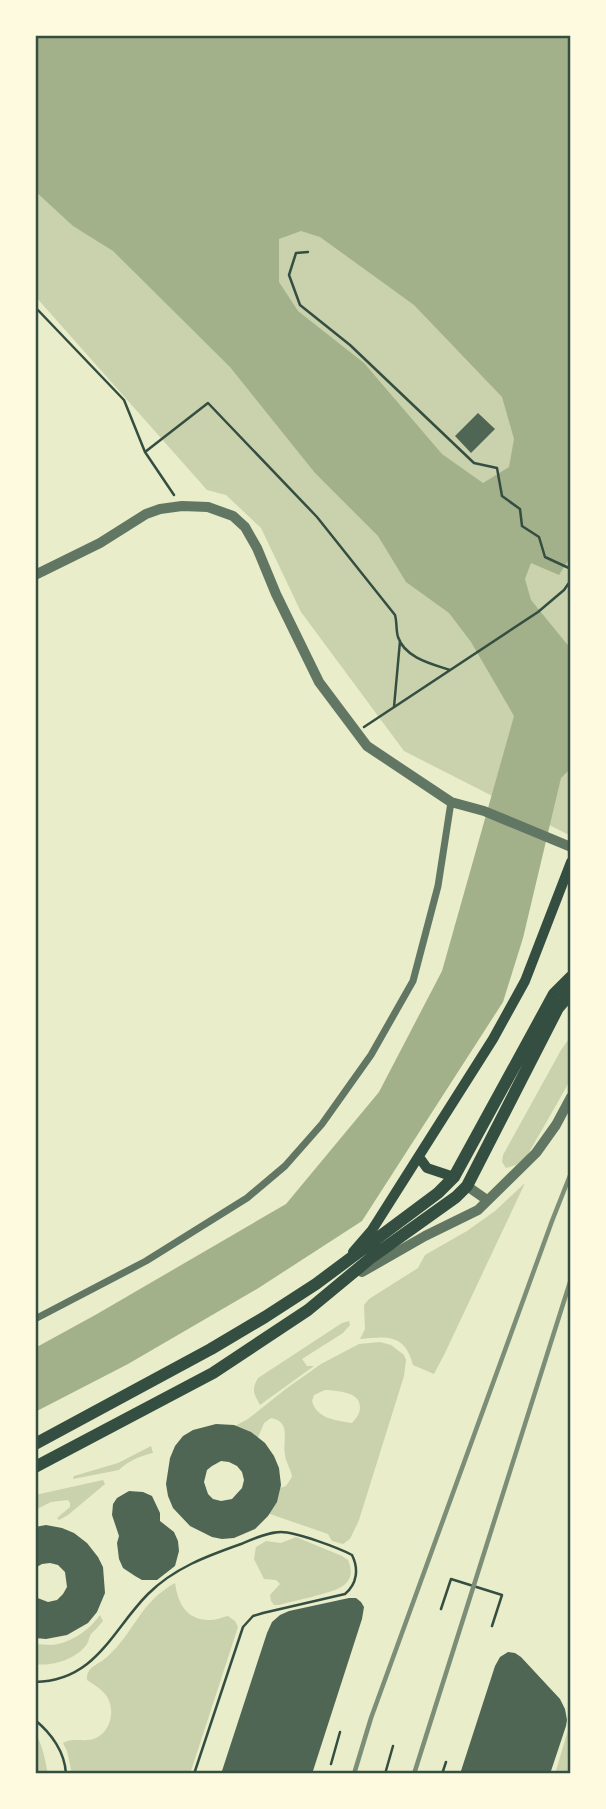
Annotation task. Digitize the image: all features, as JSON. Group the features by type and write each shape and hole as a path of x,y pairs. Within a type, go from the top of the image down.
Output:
{"main road":[{"path":"344,1264 372,1230 493,1039 525,982 571,862"},
{"path":"35,1444 211,1349 316,1284 420,1208 454,1177 554,994 571,977"},
{"path":"35,1467 213,1373 308,1310 372,1257 456,1197 469,1180 558,1008 571,993"},
{"path":"419,1157 427,1168 454,1177"}],"street":[{"path":"35,575 89,549 146,514 160,509 181,506 208,507 233,516 245,527 257,548 275,594 319,682 367,746 451,802 484,811 571,847"},
{"path":"35,1318 146,1261 247,1198 285,1166 322,1124 371,1055 412,981 438,886 451,802"},
{"path":"308,1310 370,1266 478,1210 536,1153 556,1125 571,1097"},
{"path":"469,1180 487,1200"}],"path":[{"path":"308,252 296,253 289,275 300,305 350,345 474,463 497,468 502,496 520,509 522,526 539,537 545,557 571,569"},
{"path":"35,307 124,400 145,452 181,506"},
{"path":"145,452 208,403 317,517 395,615 398,636 405,650 450,670"},
{"path":"356,732 538,612 564,590 571,580"},
{"path":"394,707 400,641"},
{"path":"35,1682 48,1682 69,1675 94,1659 149,1593 166,1578 198,1560 265,1535 282,1532 352,1555 357,1567 355,1579 345,1594 253,1616 243,1626 194,1774"},
{"path":"442,1609 451,1579 502,1595 492,1626"},
{"path":"35,1720 57,1743 66,1774"},
{"path":"331,1764 340,1732"},
{"path":"385,1774 393,1746"},
{"path":"442,1774 446,1762"}],"shaded area":[{"path":"35,35 571,35 571,836 404,751 301,612 261,528 226,495 207,490 35,296"},
{"path":"35,35 571,35 571,556 559,575 531,563 525,579 531,600 571,649 571,768 561,778 523,938 503,1002 362,1221 257,1289 128,1364 35,1412 35,1348 286,1204 379,1092 442,971 514,716 471,642 449,613 406,582 378,536 315,473 230,367 113,251 73,226 35,191","holes":["301,231 320,237 414,305 502,397 514,439 509,467 483,483 442,454 364,363 298,311 279,282 279,239"]},
{"path":"571,1036 571,1074 567,1086 527,1156 516,1165 506,1168 502,1162 503,1155"},
{"path":"525,1183 434,1374 413,1365 405,1347 394,1339 360,1339 365,1329 364,1305 369,1299 418,1268 425,1255 495,1211"},
{"path":"349,1321 350,1325 343,1333 302,1359 307,1366 314,1366 260,1405 254,1392 258,1378"},
{"path":"380,1342 391,1345 404,1355 406,1360 404,1376 359,1520 350,1539 343,1544 332,1541 328,1534 267,1513 271,1491 286,1486 292,1477 284,1449 285,1432 282,1423 271,1418 264,1423 253,1450 220,1434 248,1419 321,1364 359,1344","holes":["325,1390 356,1398 360,1407 352,1423 327,1418 318,1412 312,1401 314,1395"]},
{"path":"151,1446 153,1453 134,1459 119,1470 73,1479 74,1476 118,1463"},
{"path":"103,1480 105,1484 59,1520 57,1518 70,1507 68,1500 51,1502 35,1510 35,1495"},
{"path":"296,1537 348,1560 350,1577 342,1587 335,1590 274,1605 270,1595 280,1584 276,1580 264,1579 254,1559 256,1547 266,1541 281,1543"},
{"path":"175,1583 181,1604 190,1614 203,1620 228,1616 238,1627 190,1774 72,1774 63,1743 96,1738 106,1730 111,1718 108,1699 87,1680 87,1675 124,1638 153,1599"},
{"path":"100,1615 103,1621 77,1654 56,1663 35,1664 35,1644 55,1645 70,1640 92,1625"},
{"path":"571,1720 571,1774 555,1774"},
{"path":"35,1733 42,1748 48,1774 35,1772"}],"building":[{"path":"478,413 495,429 471,453 455,436"},
{"path":"216,1424 234,1425 251,1432 265,1443 274,1456 281,1485 277,1502 255,1529 234,1538 212,1537 190,1526 173,1508 166,1484 170,1458 183,1436 193,1430","holes":["221,1461 229,1462 242,1472 242,1488 232,1499 213,1499 204,1482 207,1470"]},
{"path":"129,1491 152,1496 160,1513 160,1521 174,1532 178,1541 179,1551 175,1566 157,1580 142,1580 123,1568 119,1559 119,1536 112,1515 113,1504 117,1498"},
{"path":"46,1525 74,1533 87,1543 103,1567 105,1593 97,1612 88,1623 67,1635 46,1639 35,1638 35,1597 48,1602 57,1600 67,1587 65,1572 58,1565 42,1564 35,1568 35,1527"},
{"path":"356,1598 361,1602 364,1607 362,1619 312,1774 221,1774 272,1622 289,1611"},
{"path":"508,1652 521,1657 560,1699 565,1709 566,1726 550,1774 460,1774 495,1666 500,1657"}],"railway":[{"path":"354,1774 371,1718 571,1173"},
{"path":"414,1774 571,1279"}]}
